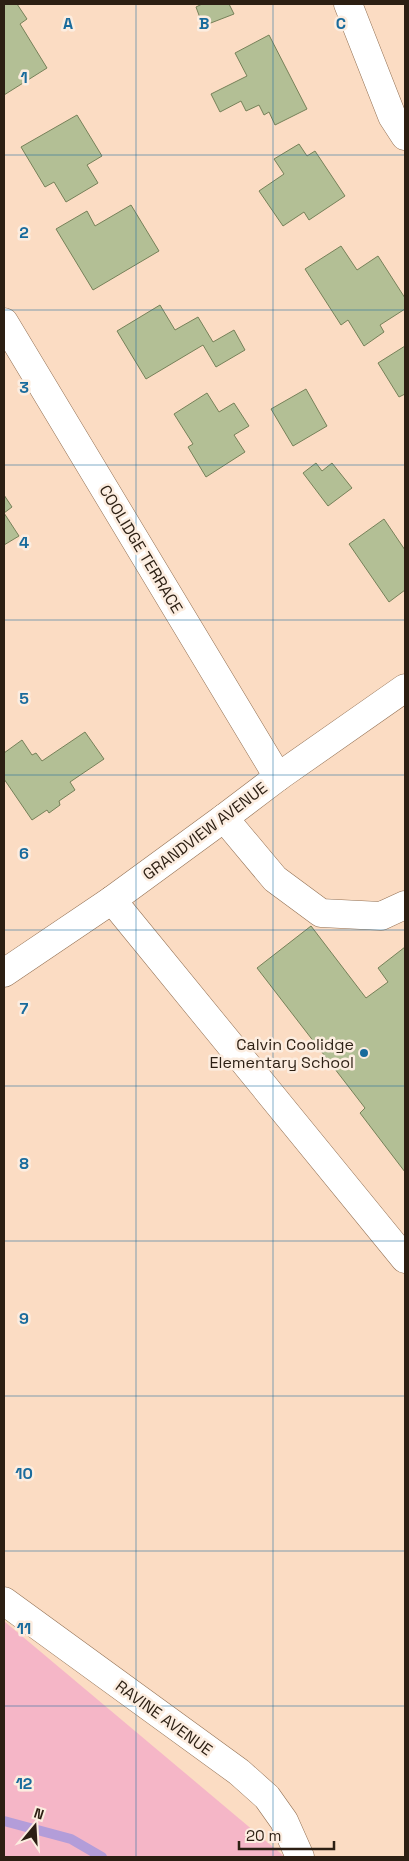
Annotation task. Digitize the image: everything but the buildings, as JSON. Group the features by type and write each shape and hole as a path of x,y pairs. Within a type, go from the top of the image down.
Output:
{"street":[{"path":"348,4 392,116 405,136"},
{"name":"COOLIDGE TERRACE","path":"4,322 278,776"},
{"name":"GRANDVIEW AVENUE","path":"4,972 112,900 278,776 405,688"},
{"path":"224,818 275,879 321,914 381,916 405,905"},
{"path":"112,900 405,1258"},
{"name":"RAVINE AVENUE","path":"4,1601 239,1772 267,1797 284,1821 300,1857"}],"shaded area":[{"path":"4,1621 285,1857 4,1857"}],"waterway":[{"path":"4,1821 71,1839 102,1857"}],"place":[{"name":"Calvin Coolidge Elementary School","path":"364,1053"}]}
